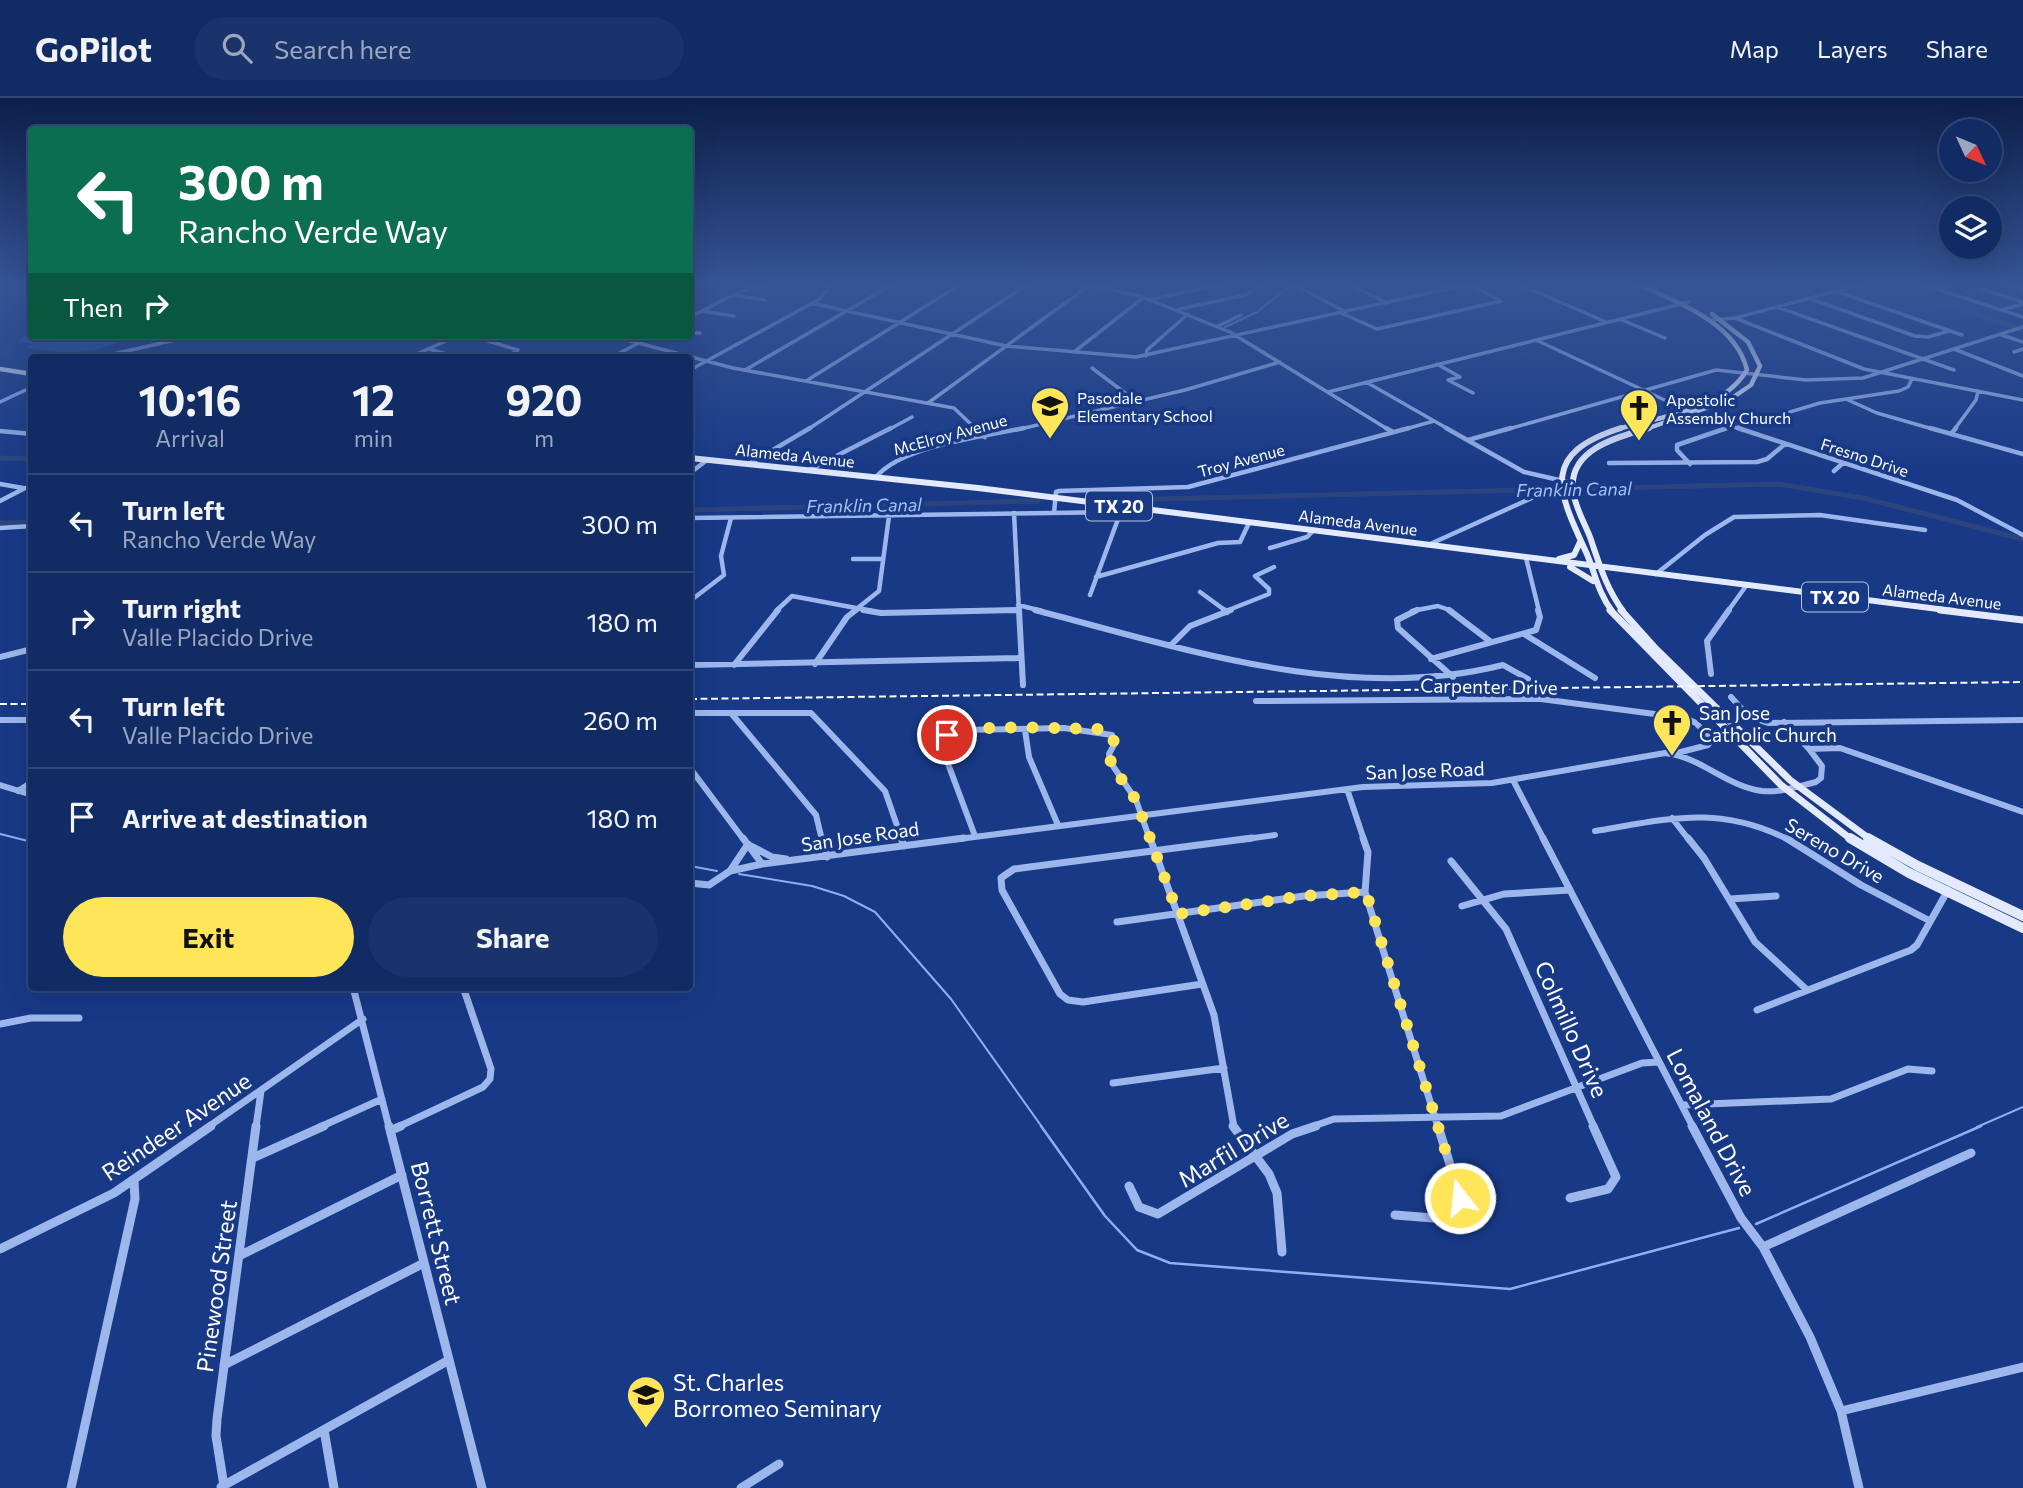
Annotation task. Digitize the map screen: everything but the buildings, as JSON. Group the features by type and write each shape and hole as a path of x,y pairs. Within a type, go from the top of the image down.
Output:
{"main road":[{"path":"1742,349 1746,358 1745,372 1740,383 1724,395 1587,442 1569,458 1561,488 1591,566 1593,581 1610,610 1784,789 1870,851 2023,928"},
{"path":"1751,349 1756,357 1757,373 1750,386 1738,397 1696,414 1600,445 1581,461 1573,488 1606,582 1628,616 1797,787 1857,831 1951,882 2023,916"},
{"path":"0,369 28,373"},
{"name":"Alameda Avenue","path":"693,458 1055,498 1122,509 2023,620"},
{"path":"1547,560 1574,556 1580,549 1580,542"},
{"path":"1547,560 1578,570 1593,581"},
{"path":"1606,582 1611,575 1625,570"}],"street":[{"path":"113,354 136,349"},
{"path":"417,354 428,349 446,354"},
{"path":"693,368 728,349"},
{"path":"745,370 782,349"},
{"path":"806,381 858,349"},
{"path":"749,464 868,392 932,349"},
{"path":"928,403 1002,349"},
{"path":"1038,349 1146,356 1178,349"},
{"path":"1074,352 1078,349"},
{"path":"1146,356 1148,349"},
{"path":"1258,349 1393,432"},
{"path":"1328,392 1499,349"},
{"path":"1555,349 1686,410"},
{"path":"1818,349 1880,372 2023,400"},
{"path":"1889,349 1954,370"},
{"path":"1468,440 1716,370 1823,381 1863,378 1954,349 2023,376"},
{"path":"2014,352 2023,349"},
{"path":"693,358 945,406 958,410 985,437"},
{"name":"McElroy Avenue","path":"876,477 886,465 901,457 1137,401 1280,362"},
{"path":"1437,364 1460,377 1448,380 1473,393"},
{"path":"1092,368 1137,401"},
{"path":"1690,464 1677,450 1677,445 1814,404 1899,391 1908,387 1912,379"},
{"path":"1366,382 1530,475 1561,488 1573,488"},
{"path":"0,402 28,389"},
{"path":"1951,434 1976,400 1978,391"},
{"path":"1848,400 1870,410 2020,454 2022,446"},
{"name":"Fresno Drive","path":"1696,414 1958,500 2023,535"},
{"path":"809,470 912,417"},
{"name":"Troy Avenue","path":"1055,498 1059,491 1188,488 1434,421"},
{"path":"0,431 28,434"},
{"path":"1609,463 1619,466 1761,462 1785,444"},
{"path":"693,471 707,460"},
{"path":"1834,471 1843,463"},
{"path":"0,484 25,488 0,501"},
{"path":"1428,545 1534,497"},
{"path":"1054,513 1055,498"},
{"path":"693,518 1054,513 1122,509 1090,595"},
{"path":"1014,513 1023,685"},
{"path":"1656,574 1705,535 1734,517 1820,515 1925,530"},
{"path":"815,664 847,617 878,591 889,516"},
{"path":"693,599 724,575 721,556 731,519"},
{"path":"1096,577 1218,543 1240,542 1249,523"},
{"path":"0,528 28,526"},
{"path":"1269,548 1307,537 1312,531"},
{"path":"1431,659 1536,630 1541,617 1526,558"},
{"path":"853,559 882,559"},
{"path":"1171,645 1185,629 1269,594 1269,589 1255,576 1274,568"},
{"path":"1711,674 1707,641 1746,586"},
{"path":"1200,592 1227,612"},
{"name":"Carpenter Drive","path":"734,665 791,596 881,613 1017,608 1226,659 1280,667 1403,678 1453,677 1503,665 1528,680"},
{"path":"1453,677 1398,628 1397,620 1432,605 1444,605 1491,642"},
{"path":"1524,634 1595,678"},
{"path":"0,657 28,650"},
{"path":"693,666 1021,658"},
{"path":"1731,697 1743,712 1757,720 2023,720"},
{"name":"Carpenter Drive","path":"1256,701 1541,699 1685,718 1696,723 1712,740 1708,746 1675,753"},
{"path":"693,713 811,713 885,791 904,846"},
{"path":"731,713 816,816 827,857"},
{"path":"0,720 28,720"},
{"path":"1675,753 1745,787 1764,792 1816,782 1823,775 1822,766 1784,722"},
{"path":"975,836 941,746 942,740 951,732 1099,729 1108,732 1115,743 1110,754 1111,764 1136,800 1218,1031 1234,1129 1269,1174 1277,1193 1282,1252"},
{"path":"1025,730 1029,757 1058,825"},
{"path":"1809,749 1832,748 1864,754 2023,812"},
{"name":"San Jose Road","path":"693,883 709,884 730,871 762,864 1347,789 1464,786 1675,753"},
{"path":"693,774 762,864"},
{"name":"Lomaland Drive","path":"1513,780 1741,1218 1763,1247 1810,1337 1841,1410 1859,1488"},
{"path":"0,785 28,794"},
{"path":"18,791 28,785"},
{"path":"1347,789 1368,852 1366,892 1436,1117 1460,1205 1457,1211 1446,1219 1395,1215"},
{"name":"Sereno Drive","path":"1595,831 1689,816 1730,818 1769,830 1930,921"},
{"path":"1672,818 1704,858 1755,942 1807,989"},
{"path":"1202,984 1083,1002 1068,1000 1060,994 1001,887 1003,875 1014,869 1275,835"},
{"path":"748,844 772,857 795,860"},
{"path":"730,871 748,844"},
{"name":"Colmillo Drive","path":"1451,861 1506,929 1616,1177 1608,1189 1570,1198"},
{"path":"1757,1010 1911,950 1917,945 1951,882"},
{"path":"1462,906 1520,892 1570,890"},
{"path":"1117,922 1323,893 1366,892"},
{"path":"1730,899 1776,897"},
{"name":"Borrett Street","path":"354,991 482,1488"},
{"path":"392,1130 488,1082 491,1069 464,991"},
{"path":"0,1024 31,1017 79,1018"},
{"name":"Reindeer Avenue","path":"0,1249 101,1200 134,1180 363,1019"},
{"name":"Marfil Drive","path":"1129,1186 1139,1207 1158,1214 1292,1134 1334,1119 1501,1116 1579,1090 1642,1063 1658,1062"},
{"path":"1114,1083 1224,1068"},
{"path":"1683,1105 1831,1099 1908,1069 1932,1072"},
{"name":"Pinewood Street","path":"222,1487 216,1436 261,1091"},
{"path":"253,1158 382,1099"},
{"path":"1763,1247 1971,1153"},
{"path":"241,1255 402,1175"},
{"path":"71,1488 135,1199 134,1180"},
{"path":"224,1365 424,1263"},
{"path":"222,1487 449,1360"},
{"path":"1841,1410 2023,1367"},
{"path":"324,1430 334,1488"},
{"path":"741,1488 779,1464"}],"shaded area":[{"path":"33,349 98,349 81,352"}],"waterway":[{"path":"0,458 28,459"},
{"name":"Franklin Canal","path":"1118,500 1779,484 1863,498 2023,539"},
{"name":"Franklin Canal","path":"693,510 1038,501"},
{"name":"Franklin Canal","path":"0,523 28,522"},
{"path":"0,834 28,841"},
{"path":"693,867 717,871"},
{"path":"739,874 812,886 844,896 875,912 951,999 1042,1127"},
{"path":"1977,1127 2023,1107"},
{"path":"1041,1126 1105,1216 1137,1250 1170,1263 1510,1289 1739,1228"},
{"path":"1756,1224 1981,1126"}],"railway":[{"path":"693,699 2023,682"},
{"path":"0,704 28,704"}],"place":[{"name":"Pasodale Elementary School","path":"1050,440"},
{"name":"Apostolic Assembly Church","path":"1639,442"},
{"name":"San Jose Catholic Church","path":"1672,757"},
{"name":"St. Charles Borromeo Seminary","path":"646,1429"}],"route":[{"path":"947,735 960,730 1099,729 1112,735 1115,743 1109,758 1111,764 1136,800 1178,914 1333,892 1366,892 1460,1198"}]}
